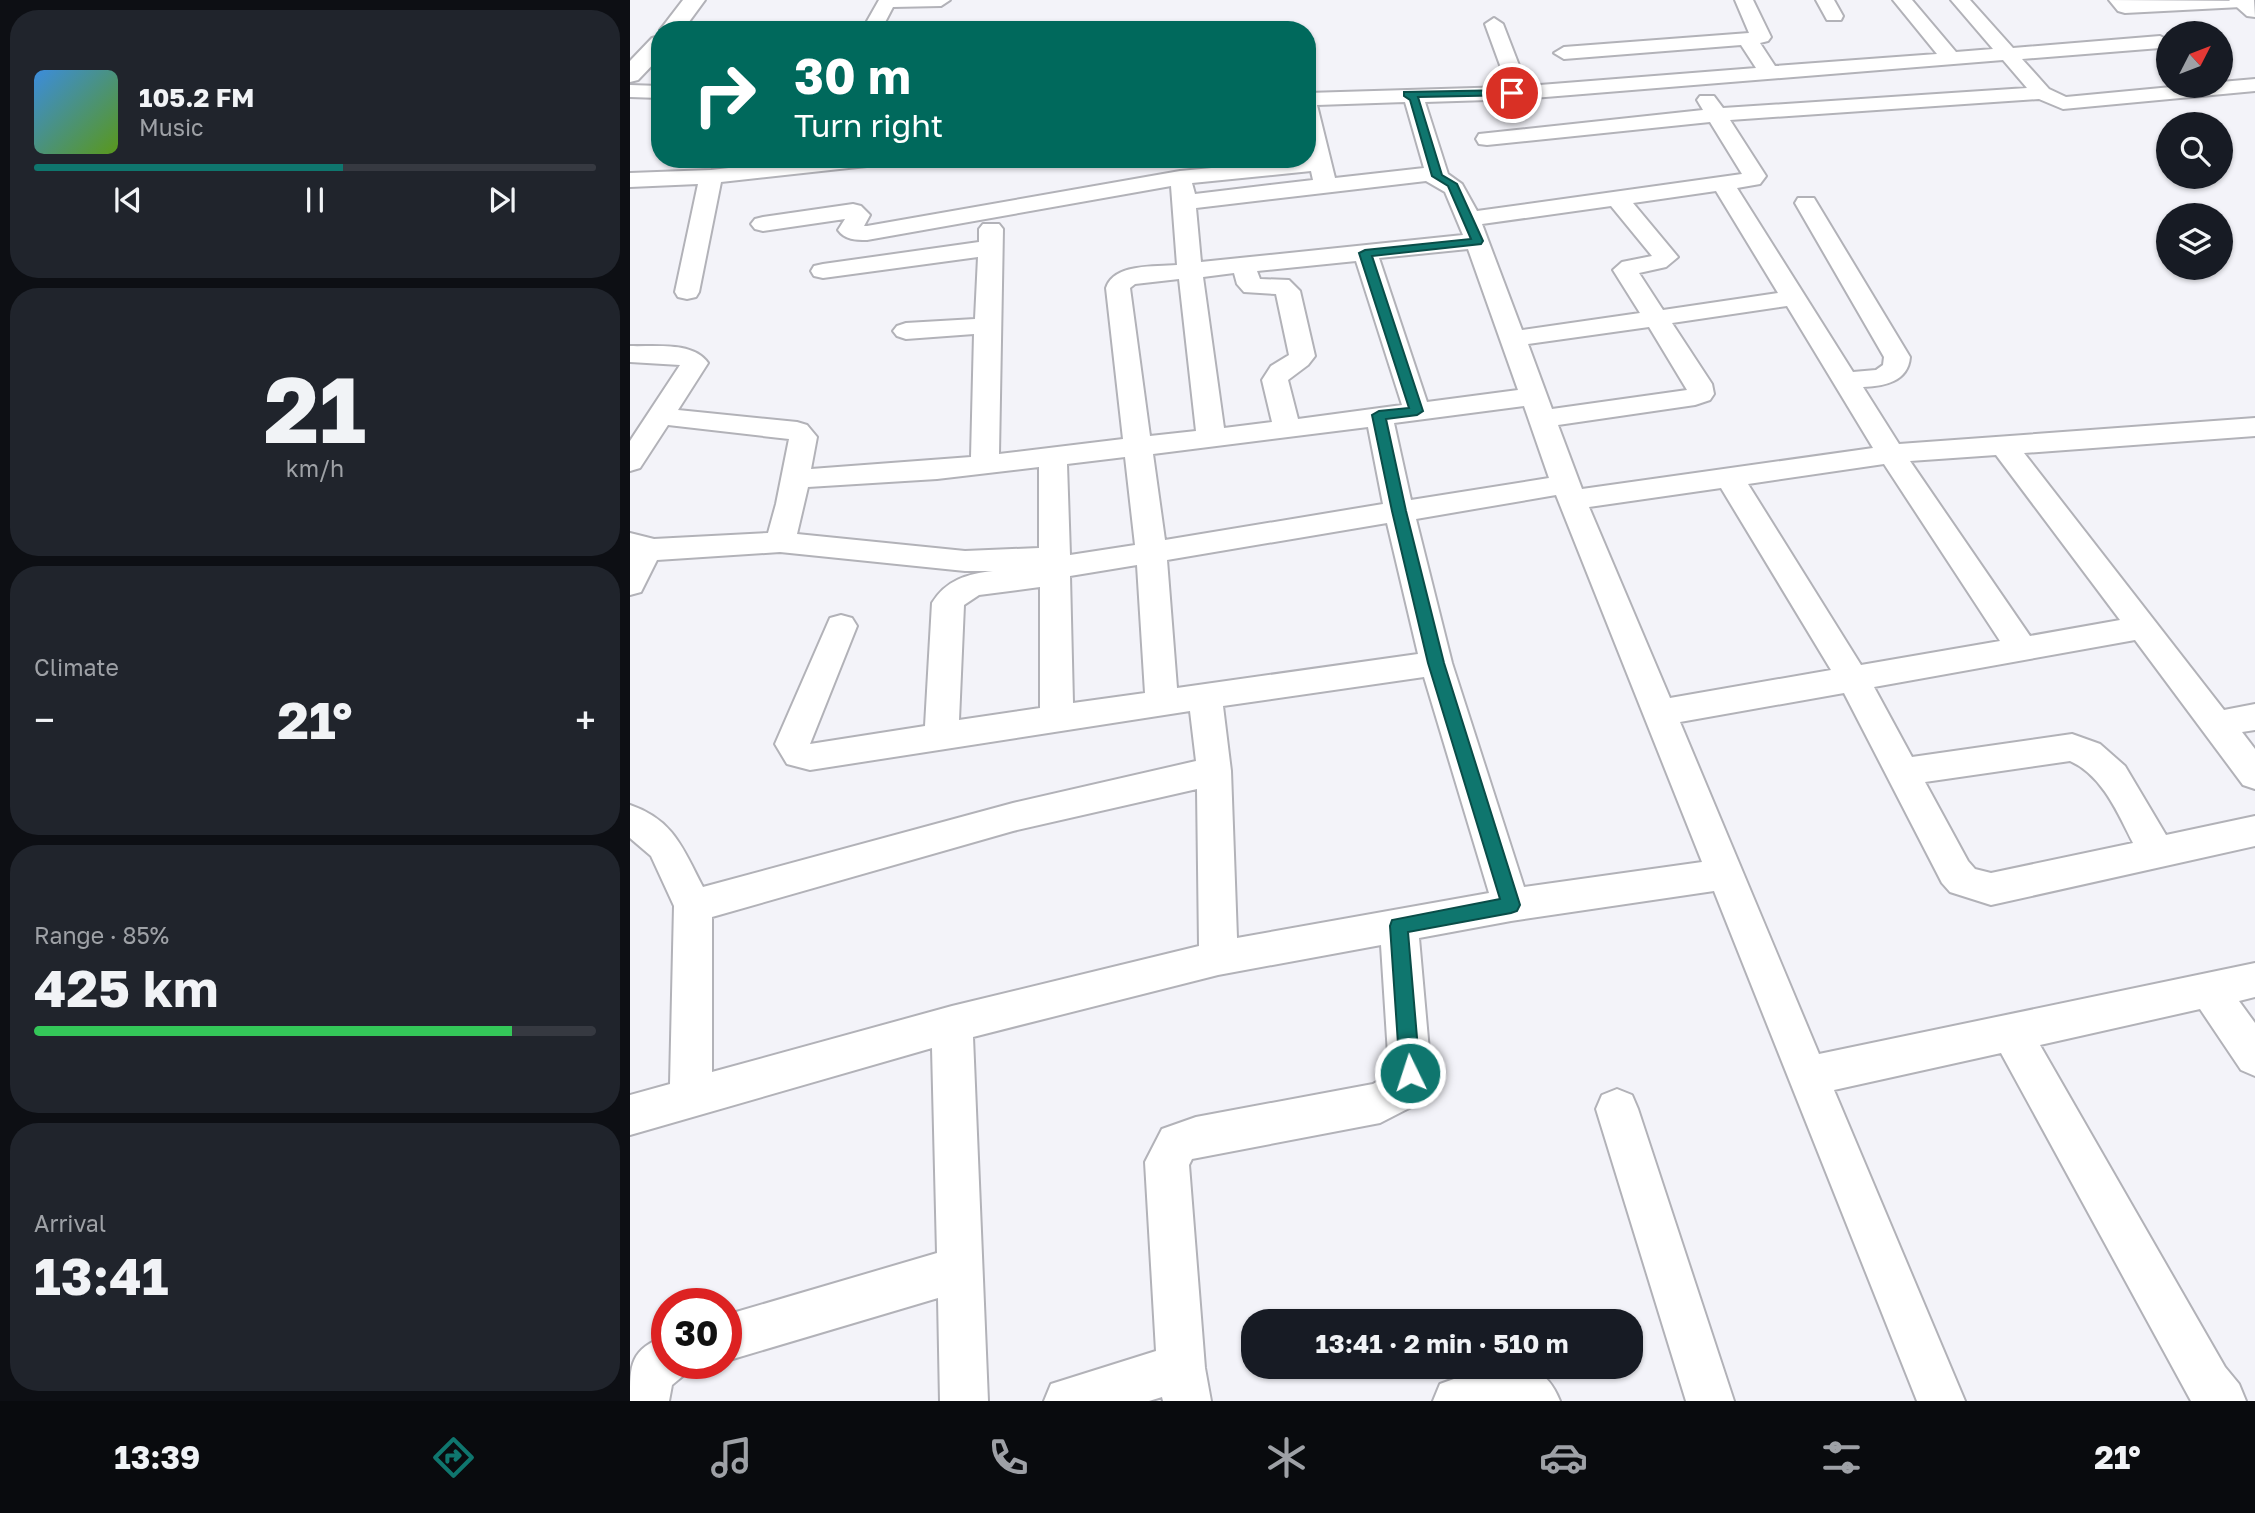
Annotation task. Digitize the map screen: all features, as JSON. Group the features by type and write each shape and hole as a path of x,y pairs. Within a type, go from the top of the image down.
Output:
{"main road":[{"path":"678,21 694,0"},
{"path":"630,75 651,53"}],"street":[{"path":"876,21 888,1 941,0"},
{"path":"1564,53 1761,37 1744,0"},
{"path":"1902,0 1950,57"},
{"path":"1961,0 2042,93 2063,103 2255,85"},
{"path":"2122,3 2245,4"},
{"path":"2122,3 2156,38"},
{"path":"1494,24 1532,134"},
{"path":"1745,39 1769,72"},
{"path":"1316,99 1516,93 1950,57 2156,46"},
{"path":"1163,702 1151,551 1118,288 1120,282 1130,277 1365,253 1617,198 1745,181 1755,176 1691,78"},
{"path":"630,91 651,92"},
{"path":"1487,139 1717,115 2042,93"},
{"path":"1407,94 1414,98 1438,176"},
{"path":"1316,147 1322,175"},
{"path":"630,180 711,177 789,168"},
{"path":"763,223 853,211 859,215 850,230 856,233 992,212 1322,175 1426,174 1438,176 1452,184 1473,230 1569,492 1941,1401"},
{"path":"687,292 711,177"},
{"path":"1723,184 1891,454 2022,649"},
{"path":"1183,190 1184,222 1211,437"},
{"path":"796,479 985,464 1417,411 1538,408 1695,397 1701,394 1699,384 1654,319 1626,270 1633,265 1661,262 1666,257 1617,198"},
{"path":"1806,203 1897,357 1894,372 1883,377 1845,380"},
{"path":"985,464 992,212"},
{"path":"823,271 990,248"},
{"path":"1365,253 1417,411"},
{"path":"1244,266 1249,284 1253,287 1280,285 1288,291 1302,356 1293,365 1280,371 1275,380 1287,429"},
{"path":"1513,339 1794,298"},
{"path":"906,331 987,326"},
{"path":"630,354 683,356 695,363 630,462"},
{"path":"1379,415 1436,663 1511,905"},
{"path":"658,416 797,431 803,437 796,479 780,542"},
{"path":"941,736 948,603 952,596 966,587 1055,566 1399,511 1729,477 1891,454 2255,427"},
{"path":"2005,447 2255,775"},
{"path":"1053,455 1058,718"},
{"path":"1729,477 1853,679 1955,873 1963,881 1991,889 2255,831"},
{"path":"630,584 638,547 780,542 965,561 1021,560 1055,566"},
{"path":"841,626 792,744 799,755 810,757 1436,663"},
{"path":"1659,713 2141,628"},
{"path":"1205,696 1214,771 1218,958"},
{"path":"2216,724 2255,717"},
{"path":"1902,772 2072,747 2090,752 2114,775 2157,853"},
{"path":"693,906 1013,817 1214,771"},
{"path":"630,820 638,823 664,846 693,906 691,1096"},
{"path":"630,1115 952,1024 1218,958 1511,905 1725,874"},
{"path":"1068,1401 1184,1384 1167,1162 1177,1144 1196,1137 1380,1103 1400,1091 1410,1073 1399,926"},
{"path":"1808,1076 2255,980"},
{"path":"2209,990 2255,1057"},
{"path":"952,1024 964,1401"},
{"path":"2011,1032 2208,1384 2222,1401"},
{"path":"1617,1109 1710,1401"},
{"path":"742,1333 959,1269"},
{"path":"645,1401 647,1381 651,1375"},
{"path":"1457,1401 1503,1387 1522,1388 1536,1401"}],"route":[{"path":"1410,1073 1399,926 1511,905 1436,663 1399,511 1379,415 1417,411 1365,253 1477,241 1452,184 1438,176 1414,98 1407,94 1512,93"}]}
